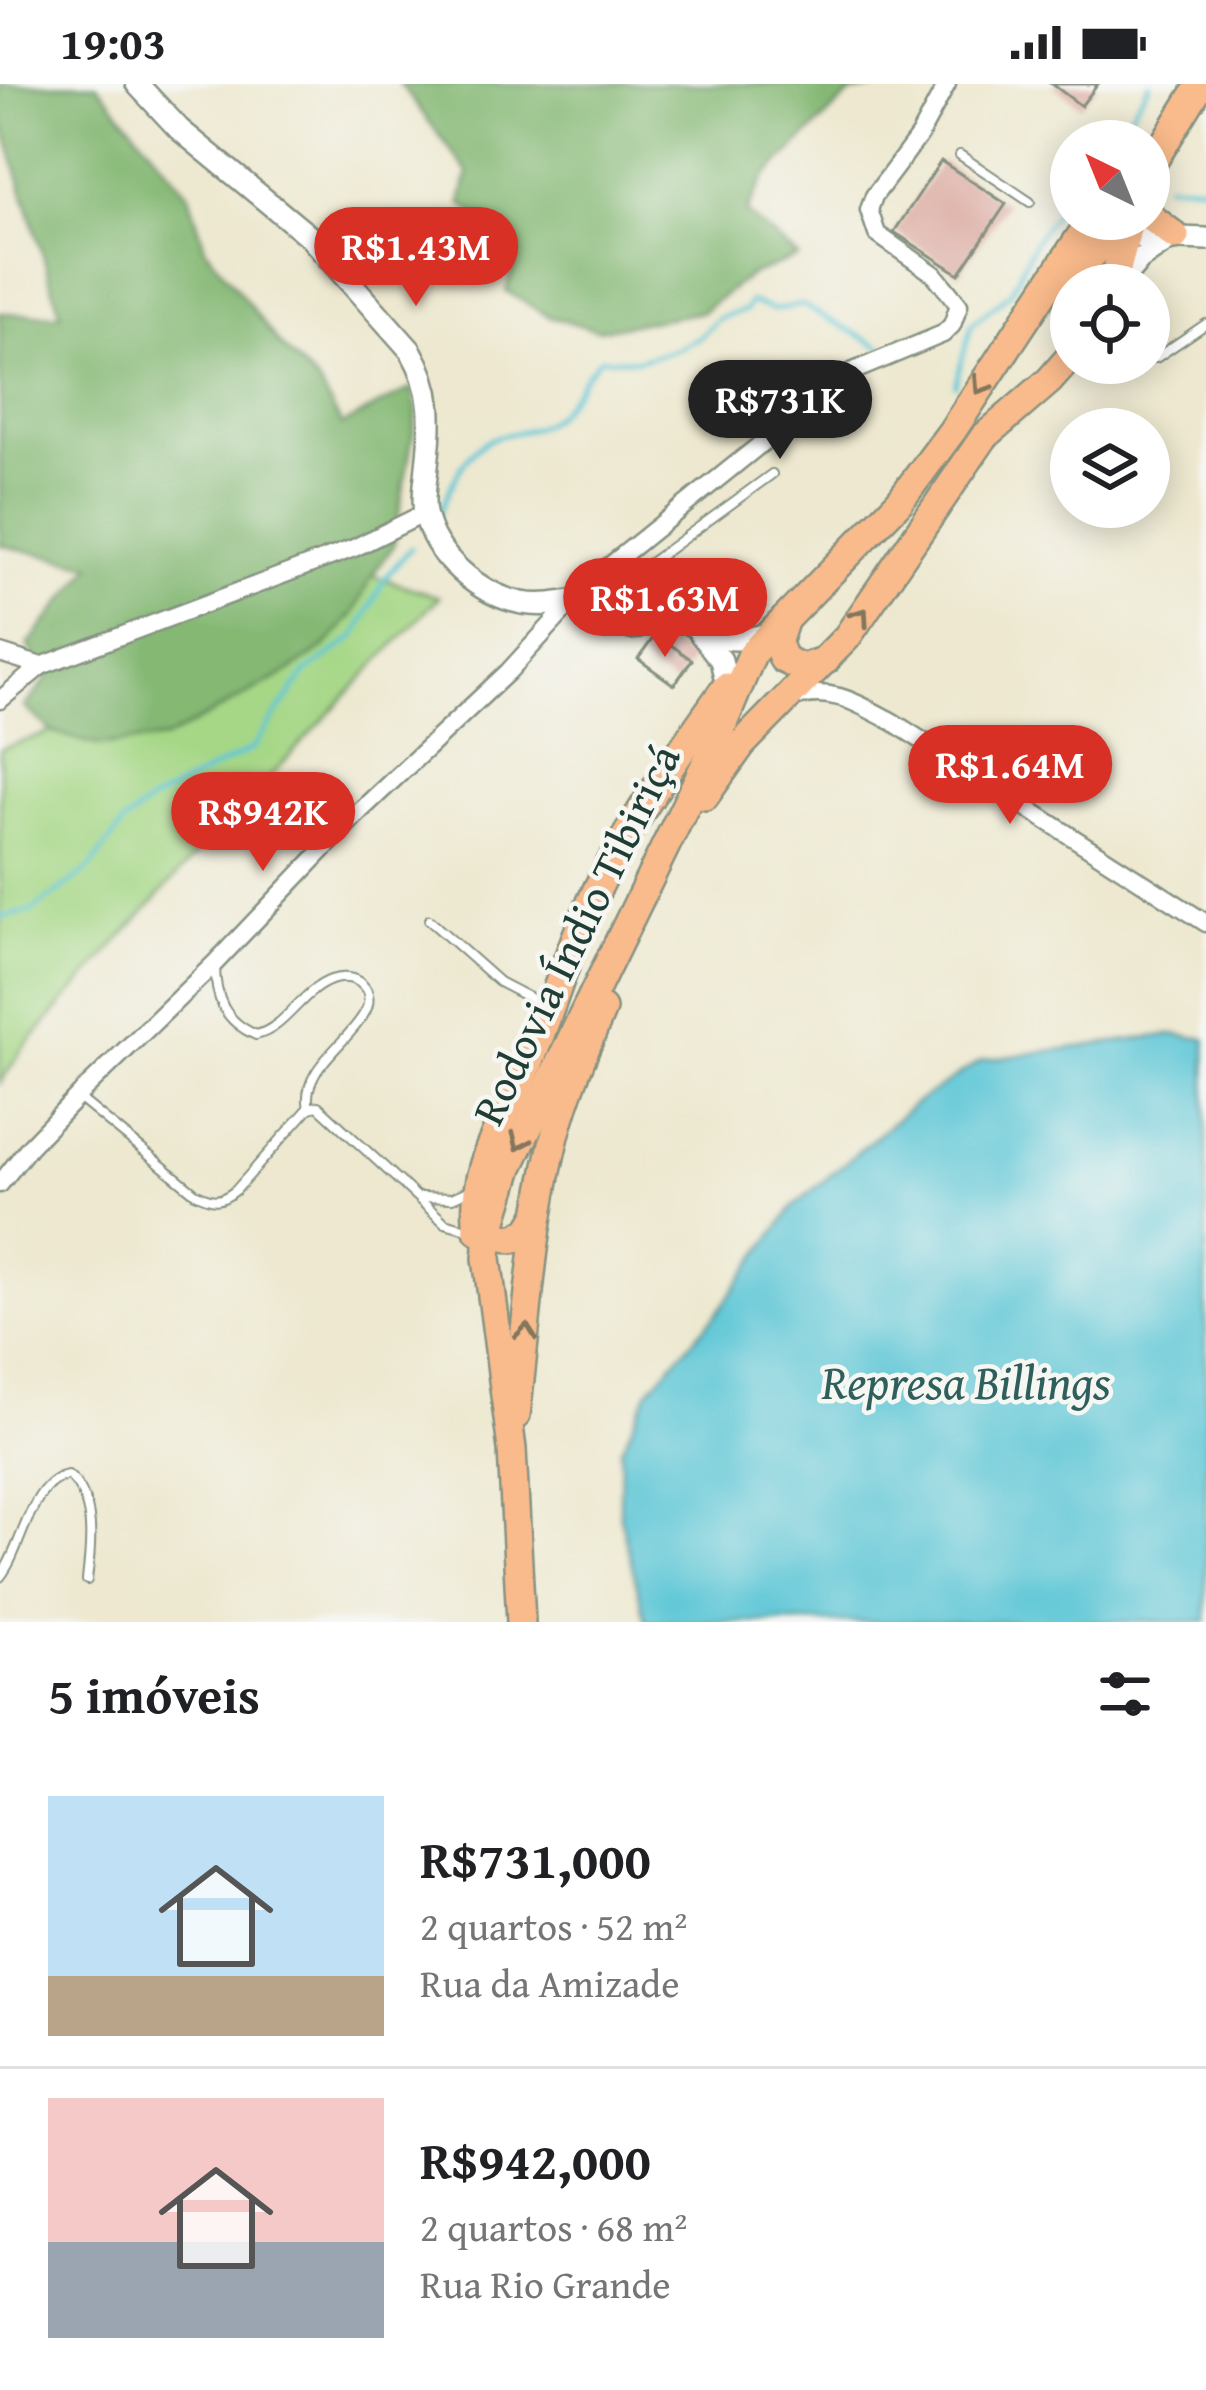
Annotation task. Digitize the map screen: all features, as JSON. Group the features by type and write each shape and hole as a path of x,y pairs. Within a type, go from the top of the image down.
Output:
{"highway":[{"path":"1166,120 1196,84"},
{"path":"1170,130 1196,84"},
{"path":"1170,232 1175,236"},
{"name":"Rodovia Índio Tibiriçá","path":"521,1622 512,1449 483,1232 509,1167 770,634 899,502 952,431 1078,240"},
{"path":"1087,264 1108,240"},
{"path":"1007,347 1050,310"},
{"name":"Rodovia Índio Tibiriçá","path":"512,1449 539,1214 567,1093 641,923 711,786 742,744 847,637 984,437 1050,380"},
{"path":"539,1214 513,1239 483,1232 476,1187 603,878 636,820 727,686 770,634 782,659 802,668 826,660"}],"street":[{"path":"137,84 179,129 310,237 411,351 423,372 433,416 425,513 452,560 485,591 537,605 619,595 649,600 700,632 734,641 770,634"},
{"path":"0,1184 29,1147 360,811 508,672 622,554 849,373 929,342 952,325 958,305 953,294 934,274 877,234 869,210 947,84"},
{"path":"1170,235 1206,238"},
{"path":"1135,264 1175,236"},
{"path":"0,700 41,666 354,548 425,513"},
{"path":"700,632 721,660 727,686"},
{"path":"0,653 41,666"},
{"path":"826,660 827,677 838,695"},
{"path":"786,700 808,693 838,695 893,722 1206,923"}],"lane":[{"path":"960,154 1030,202"},
{"path":"1170,348 1206,324"},
{"path":"619,595 635,574 772,474"},
{"path":"628,635 640,634 663,609"},
{"path":"429,920 500,982 551,1008"},
{"path":"215,963 218,1003 256,1035 274,1026 323,984 348,976 360,981 367,993 367,1008 316,1073 308,1088 309,1108"},
{"path":"78,1097 212,1202 236,1190 309,1108 318,1106 450,1227 483,1232"},
{"path":"419,1197 452,1198 476,1187"},
{"path":"0,1577 40,1497 55,1479 68,1475 85,1499 87,1580"}],"green space":[{"path":"0,84 97,84 189,195 205,248 280,345 318,383 342,425 412,388 417,412 393,547 372,575 354,612 327,645 293,669 165,739 98,745 52,732 25,707 48,678 28,645 92,565 0,545 0,313 61,315 0,115"},
{"path":"400,84 904,84 851,93 764,178 746,213 798,257 750,275 701,312 598,330 550,317 506,291 519,245 461,203 468,172"},
{"path":"372,575 439,597 168,885 22,1050 0,1083 0,749 52,732 98,745 165,739 293,669 327,645 354,612"}],"water":[{"name":"Represa Billings","path":"1174,1034 1206,1039 1206,1622 646,1622 620,1516 621,1449 649,1390 717,1313 794,1206 914,1104 982,1060"}],"building":[{"path":"1052,84 1098,84 1081,106"},
{"path":"941,161 1006,204 959,274 894,232"},
{"path":"656,634 692,660 674,685 638,659"}],"waterway":[{"path":"1126,120 1150,84"},
{"path":"1170,184 1206,185"},
{"path":"955,385 972,324 1011,292 1050,220"},
{"path":"438,516 461,468 477,448 547,422 601,358 638,360 675,350 699,338 719,318 746,310 750,302 774,310 802,305 881,347"},
{"path":"0,917 32,911 89,869 123,824 150,802 253,748 306,672 355,637 385,578 411,548"}]}
